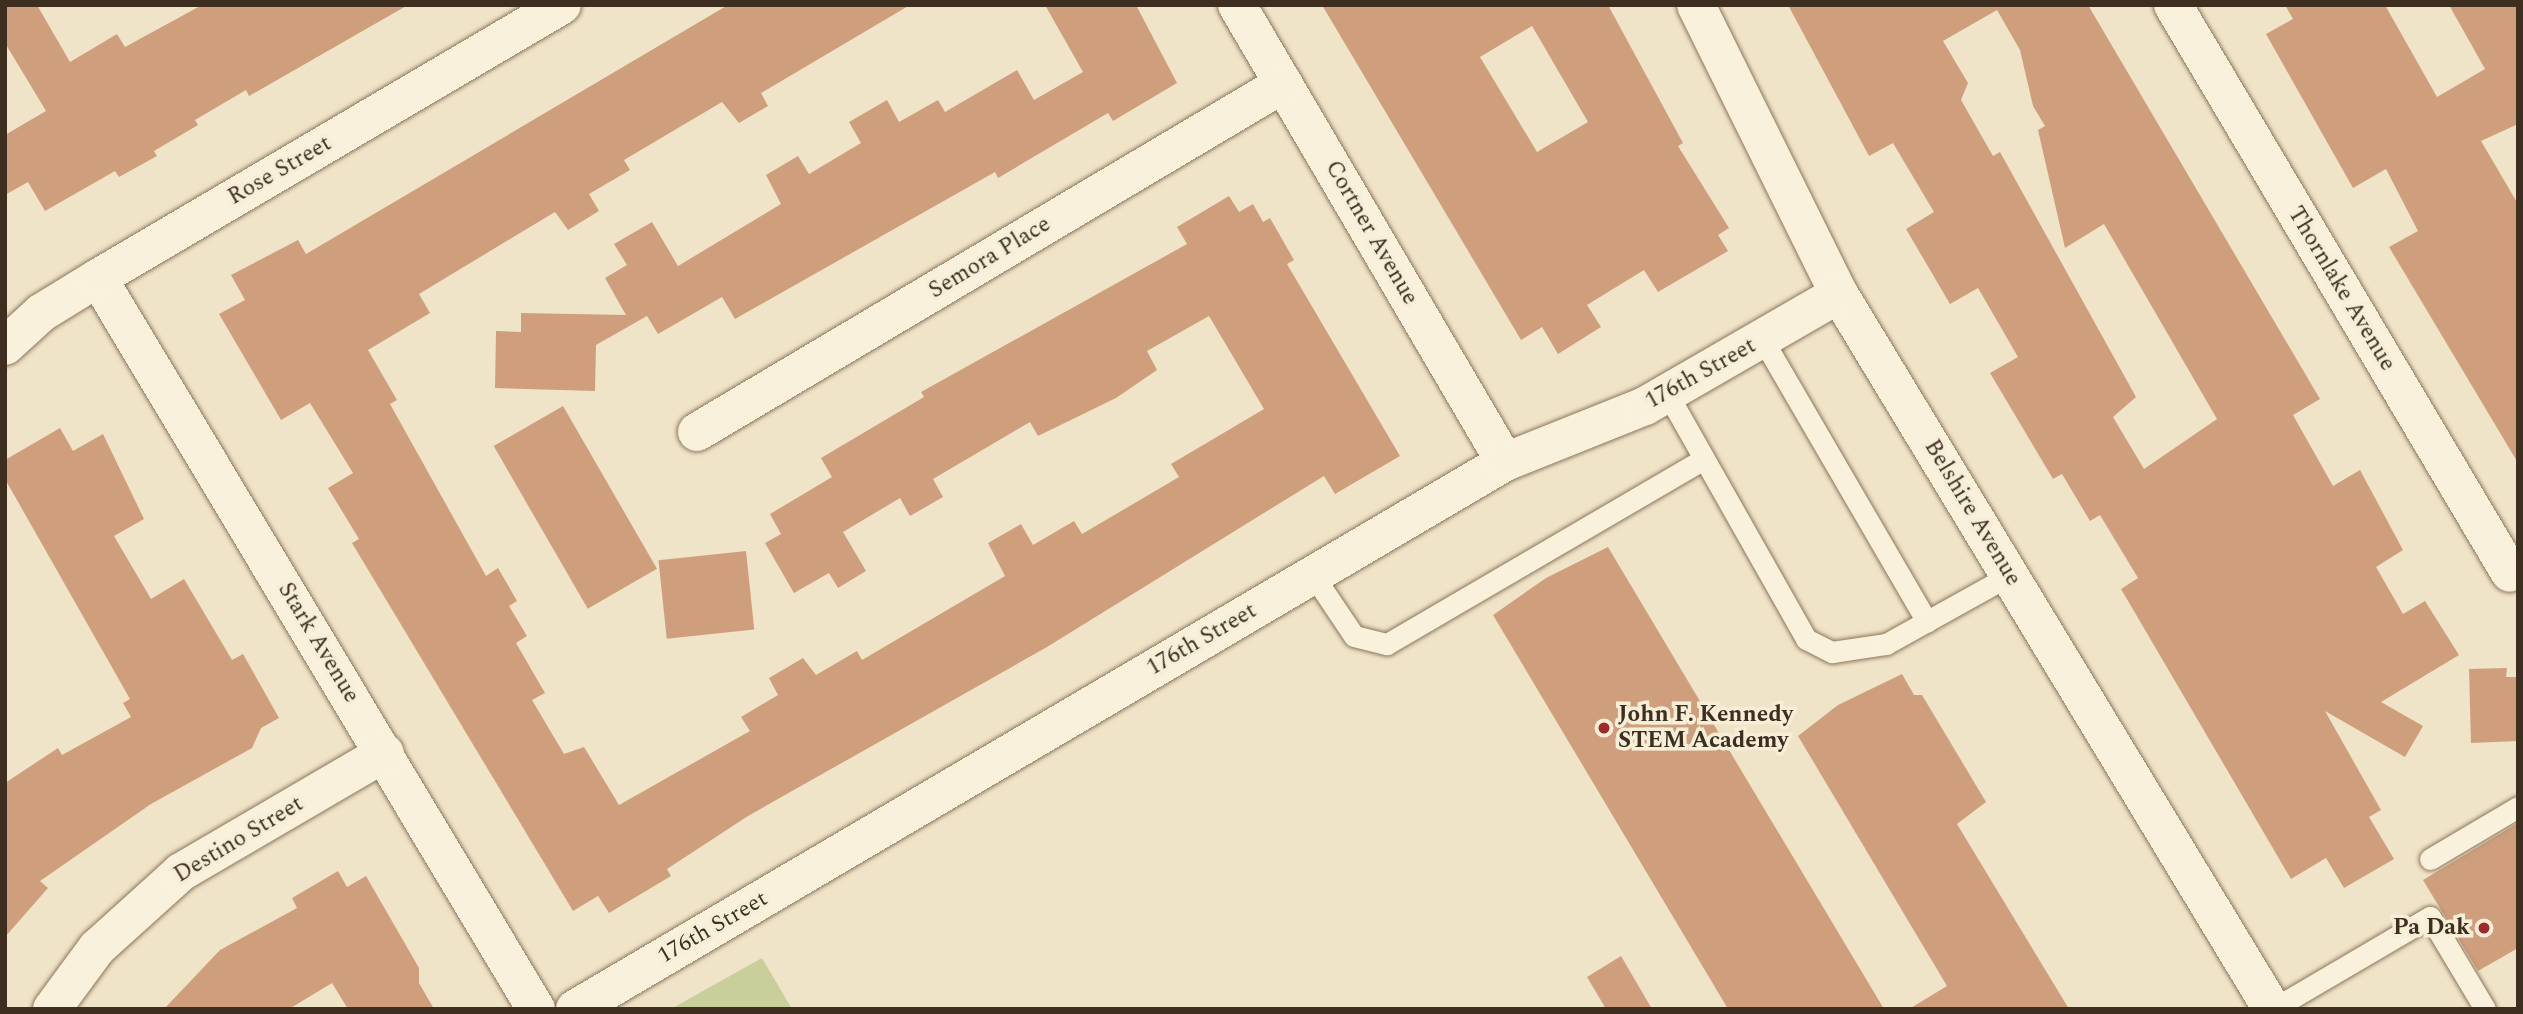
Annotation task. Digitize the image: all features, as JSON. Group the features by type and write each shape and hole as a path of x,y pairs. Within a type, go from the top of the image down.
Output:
{"street":[{"name":"Rose Street","path":"5,346 41,313 98,278 562,5"},
{"name":"Cortner Avenue","path":"1237,5 1505,461"},
{"name":"Belshire Avenue","path":"1696,5 1839,294 2272,1009"},
{"name":"Thornlake Avenue","path":"2172,5 2510,573"},
{"name":"Semora Place","path":"697,432 1283,84"},
{"name":"Stark Avenue","path":"98,278 536,1009"},
{"name":"176th Street","path":"575,1009 1505,461 1667,393 1839,294"},
{"name":"Destino Street","path":"52,1009 97,948 181,872 385,753"}],"lane":[{"path":"1763,340 1927,622"},
{"path":"1667,393 1806,639 1832,652 1861,651 1927,622 2010,576"},
{"path":"1313,575 1354,636 1387,644 1704,459"},
{"path":"2430,859 2518,807"},
{"path":"2272,1009 2430,917 2485,1009"}],"green space":[{"path":"762,958 792,1009 671,1009 726,978"}],"building":[{"path":"5,5 37,5 70,62 117,34 125,47 202,5 408,5 249,96 246,90 195,120 198,125 154,151 157,156 119,177 115,171 45,211 28,182 5,195 5,135 46,111 5,43"},
{"path":"728,5 910,5 761,93 768,106 739,123 722,102 624,160 630,170 589,194 599,211 568,230 555,212 419,294 430,313 368,350 397,400 390,404 486,576 498,568 517,601 509,606 527,636 516,643 545,693 532,700 564,754 584,747 619,805 750,731 741,717 778,695 769,678 803,658 816,675 857,651 862,660 1005,576 988,543 1021,524 1033,545 1074,521 1082,534 1179,477 1171,464 1264,409 1209,316 1147,351 1157,370 1116,398 1038,436 1030,422 933,479 943,497 910,516 900,498 843,532 866,571 838,588 829,573 794,593 765,543 781,534 770,514 832,477 821,458 924,397 921,392 1187,244 1177,227 1229,196 1239,212 1253,204 1263,222 1270,218 1294,260 1287,264 1400,456 1335,494 1324,476 1047,647 748,816 667,869 671,876 609,913 598,896 573,911 352,543 359,539 328,488 353,473 310,403 281,420 219,314 245,300 231,275 298,240 306,254"},
{"path":"1045,5 1136,5 1177,83 1113,121 1108,113 998,178 995,172 735,319 722,297 658,334 647,316 596,345 595,391 495,388 496,331 521,332 521,313 626,315 605,278 627,265 614,244 652,222 678,266 781,204 766,175 798,156 809,174 861,143 849,122 887,100 899,122 938,100 945,112 1017,70 1034,100 1083,72"},
{"path":"1322,5 1608,5 1683,143 1678,146 1729,228 1718,235 1728,251 1658,292 1644,270 1587,305 1601,327 1558,354 1542,327 1521,340","holes":["1532,26 1588,122 1537,152 1480,57"]},
{"path":"1788,5 2088,5 2320,399 2293,415 2333,486 2360,470 2403,550 2376,567 2403,614 2425,601 2459,655 2381,702 2423,726 2405,757 2325,711 2381,810 2369,817 2394,859 2344,888 2326,858 2291,879 2121,589 2138,578 2100,515 2090,521 2062,474 2053,479 1990,373 2018,357 1978,288 1950,304 1906,229 1934,212 1893,143 1869,156","holes":["1997,10 2020,50 2033,106 2045,126 2038,130 2065,248 2104,224 2217,419 2144,469 2113,417 2136,397 2000,152 1993,156 1961,100 1968,83 1943,41"]},
{"path":"2285,5 2385,5 2437,97 2485,69 2449,5 2518,5 2518,124 2481,141 2518,204 2518,463 2389,247 2418,231 2386,169 2353,188 2266,34 2293,19"},
{"path":"563,406 657,569 588,609 494,446"},
{"path":"60,428 73,451 103,434 144,519 114,536 151,599 184,579 232,660 243,654 279,718 261,728 252,748 151,804 40,881 48,888 5,937 5,783 58,748 62,755 131,717 123,703 130,699 5,479 5,460"},
{"path":"1608,547 1884,1009 1728,1009 1493,615 1546,578"},
{"path":"746,551 754,630 667,639 658,560"},
{"path":"2507,668 2506,677 2518,677 2518,741 2471,743 2469,669"},
{"path":"1902,674 1914,695 1922,695 1986,802 1957,824 2069,1009 1909,1009 1947,986 1798,736 1838,705"},
{"path":"2518,823 2518,948 2478,971 2423,880"},
{"path":"338,871 347,887 366,876 419,968 419,983 434,1009 348,1009 332,983 289,1009 164,1009 220,950 297,908 292,898"},
{"path":"1621,956 1652,1009 1606,1009 1587,977"}],"place":[{"name":"John F. Kennedy STEM Academy","path":"1604,728"},
{"name":"Pa Dak","path":"2484,928"}]}
